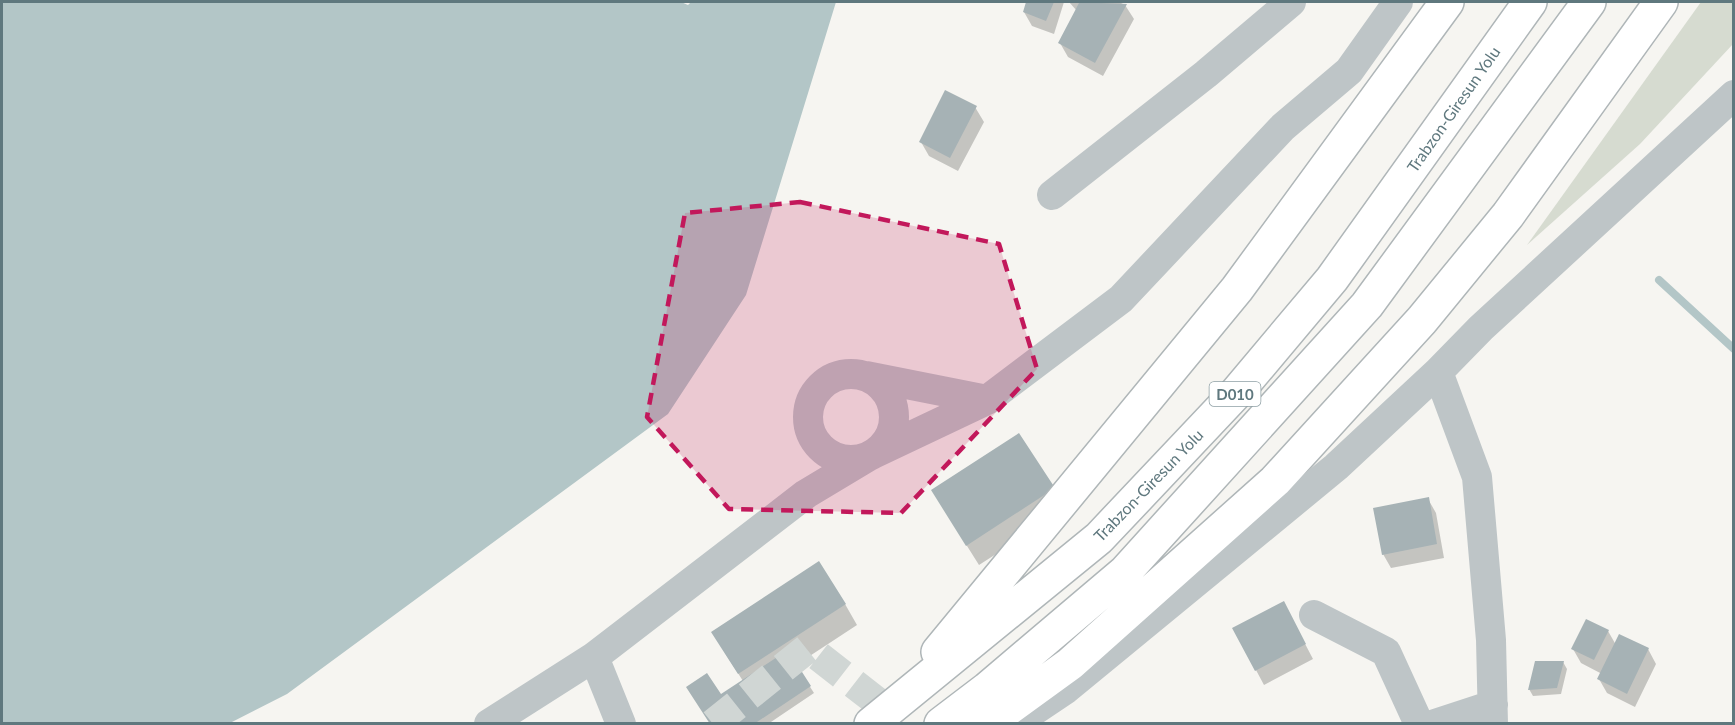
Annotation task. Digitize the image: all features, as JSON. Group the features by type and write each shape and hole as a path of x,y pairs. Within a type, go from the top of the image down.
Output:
{"highway":[{"path":"880,717 1237,289 1447,2"},
{"name":"Trabzon-Giresun Yolu","path":"880,717 1099,538 1237,392 1332,279 1530,2"},
{"name":"D010","path":"941,723 987,689 1125,572 1367,306 1588,2"},
{"path":"987,723 1070,664 1275,481 1422,320 1508,215 1661,2"}],"street":[{"path":"1052,195 1206,74 1291,2"},
{"path":"489,723 594,657 806,494 871,455 987,400 1121,299 1283,128 1349,71 1398,2"},
{"path":"1014,723 1066,688 1336,467 1438,372 1481,328 1734,95"},
{"path":"1435,723 1493,714 1491,640 1477,477 1438,372"},
{"path":"806,494 810,405 821,386 833,378 846,374 861,375 987,400"},
{"path":"809,426 813,437 828,453 849,460 871,455 888,439 892,429 892,406 881,386 861,375"},
{"path":"1314,615 1386,652 1419,723"},
{"path":"594,657 621,723"}],"highlighted area":[{"path":"800,202 999,244 1037,369 901,513 729,509 647,417 685,213"}],"shaded area":[{"path":"2,2 681,2 688,5 691,2 836,2 746,295 668,414 287,694 230,723 2,723"},
{"path":"1701,2 1733,2 1733,44 1640,144 1527,245"}],"building":[{"path":"1026,2 1054,2 1046,21 1023,12"},
{"path":"1076,2 1127,4 1095,63 1058,43 1079,3"},
{"path":"945,90 977,106 950,158 919,142"},
{"path":"1019,433 1055,488 966,546 931,490"},
{"path":"1429,497 1437,544 1382,555 1373,508"},
{"path":"819,561 846,604 738,674 711,632"},
{"path":"1284,601 1306,644 1255,671 1232,628"},
{"path":"1586,619 1609,630 1594,660 1571,649"},
{"path":"1619,634 1649,648 1627,694 1597,679"},
{"path":"788,650 811,686 754,724 710,724 686,687 707,673 721,694"},
{"path":"1535,661 1564,661 1557,688 1528,690"}],"waterway":[{"path":"1659,280 1734,349"}],"tunnel":[{"path":"713,724 808,648 889,711"}]}
